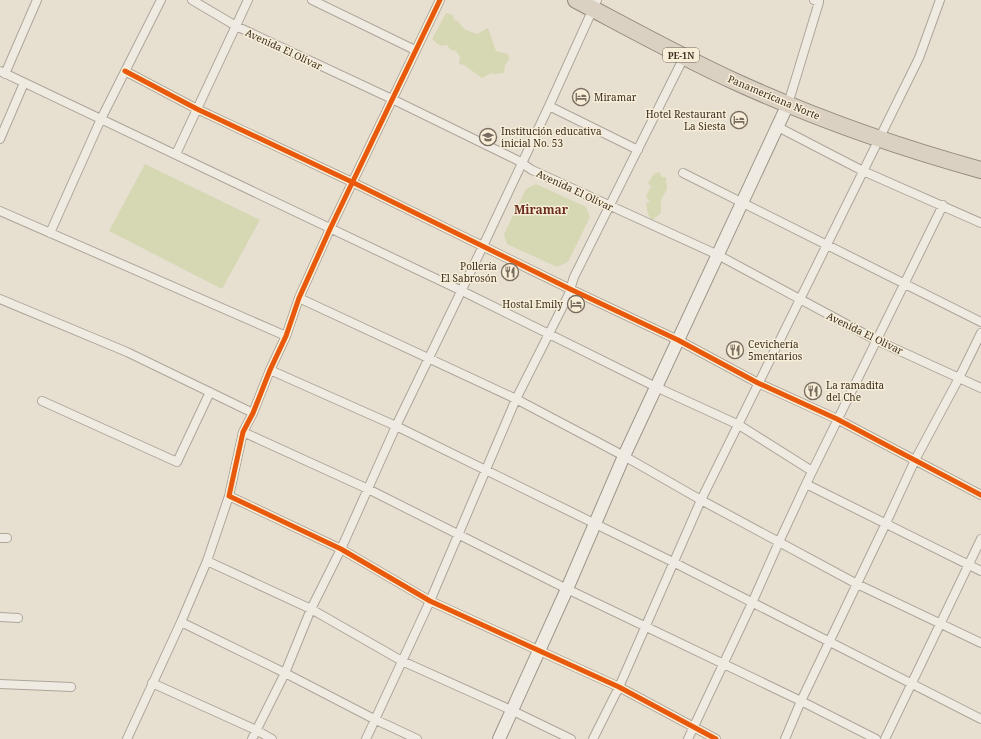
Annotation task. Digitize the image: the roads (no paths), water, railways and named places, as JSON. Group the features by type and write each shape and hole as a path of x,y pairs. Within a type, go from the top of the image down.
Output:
{"highway":[{"name":"Panamericana Norte","path":"576,0 595,4 684,57 788,104 878,139 981,170"}],"street":[{"path":"37,0 3,72 462,291 656,387 739,425 812,471"},
{"path":"50,233 101,119 161,0"},
{"name":"Avenida El Olivar","path":"192,0 236,26 392,99 522,163 532,170 718,255 799,300 876,340 981,388"},
{"path":"176,154 248,0"},
{"path":"312,0 416,50"},
{"path":"127,739 181,622 206,561 229,496 243,432 253,413 270,370 286,336 299,298 352,182 440,0"},
{"path":"593,739 619,687 701,500 919,58 940,0"},
{"path":"499,739 567,589 624,456 788,104 818,1"},
{"path":"252,739 285,673 311,609 341,549 396,426 484,246 595,4"},
{"path":"366,739 430,601 516,399 568,296 574,277 684,57"},
{"path":"125,71 197,110 352,182 570,289 678,340 758,383 837,419 981,495"},
{"path":"0,139 24,82"},
{"path":"549,106 638,150"},
{"path":"778,127 863,170 981,223"},
{"path":"683,173 981,322"},
{"path":"688,739 752,603 778,542 943,205"},
{"path":"0,212 286,336"},
{"path":"299,298 516,399 624,456 701,500 857,584 981,643"},
{"path":"0,299 127,352 253,413"},
{"path":"785,739 801,701 915,460 960,378 981,333"},
{"path":"270,370 396,426 673,562 981,720"},
{"path":"42,401 177,462 210,392"},
{"path":"243,432 368,490 567,589 801,701 876,739"},
{"path":"806,484 981,571"},
{"path":"229,496 341,549 430,601 619,687 716,739"},
{"path":"885,739 981,539"},
{"path":"206,561 311,609 402,660 512,710 571,739"},
{"path":"0,617 18,618"},
{"path":"181,622 417,739"},
{"path":"152,683 256,730 272,739"},
{"path":"0,684 71,687"}],"place":[{"name":"Miramar","path":"581,97"},
{"name":"Hotel Restaurant La Siesta","path":"739,120"},
{"name":"Institución educativa inicial No. 53","path":"488,137"},
{"name":"Pollería El Sabrosón","path":"510,272"},
{"name":"Hostal Emily","path":"576,304"},
{"name":"Cevichería 5mentarios","path":"735,350"},
{"name":"La ramadita del Che","path":"813,391"}],"district":[{"name":"Miramar","path":"541,209"}]}
